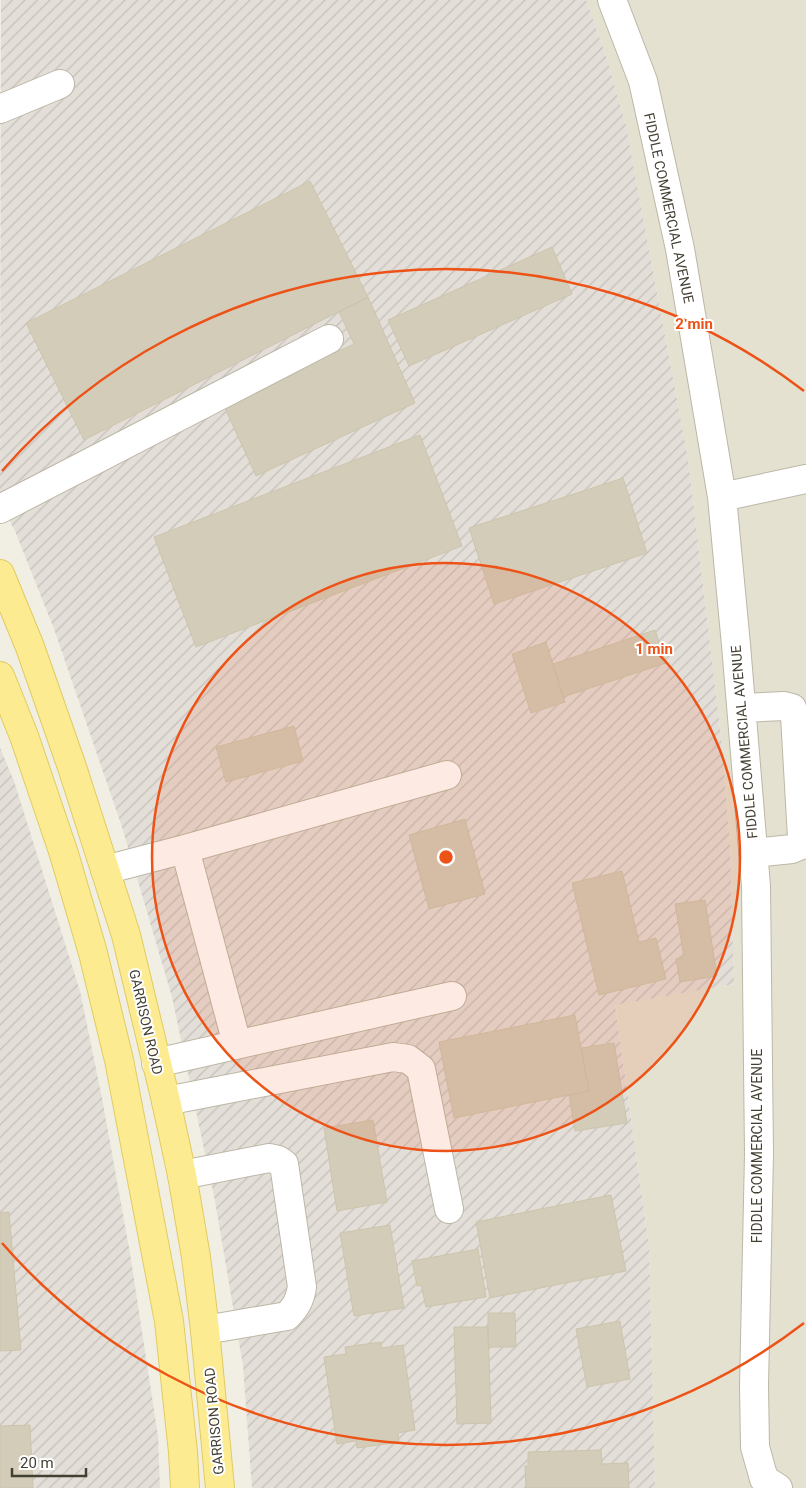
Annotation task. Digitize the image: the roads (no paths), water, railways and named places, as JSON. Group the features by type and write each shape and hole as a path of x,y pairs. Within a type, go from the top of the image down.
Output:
{"main road":[{"name":"GARRISON ROAD","path":"0,574 30,647 126,935 182,1175 196,1257 206,1330 220,1488"},
{"path":"0,676 24,736 64,854 93,954 119,1060 169,1321 185,1488"}],"street":[{"name":"FIDDLE COMMERCIAL AVENUE","path":"612,0 643,82 678,240 722,497 742,708 756,886 759,1154 754,1386 755,1447 764,1479 778,1488"},
{"path":"0,109 60,84"},
{"path":"0,509 329,339"},
{"path":"722,497 806,479"},
{"path":"742,708 784,706 792,708 795,716 802,838 799,846 792,849 753,853"},
{"path":"105,870 447,775"},
{"path":"185,849 238,1044"},
{"path":"156,1062 452,996"},
{"path":"166,1102 394,1057 408,1058 420,1069 449,1209"},
{"path":"182,1175 269,1158 284,1164 302,1287 300,1299 287,1316 206,1330"}]}
